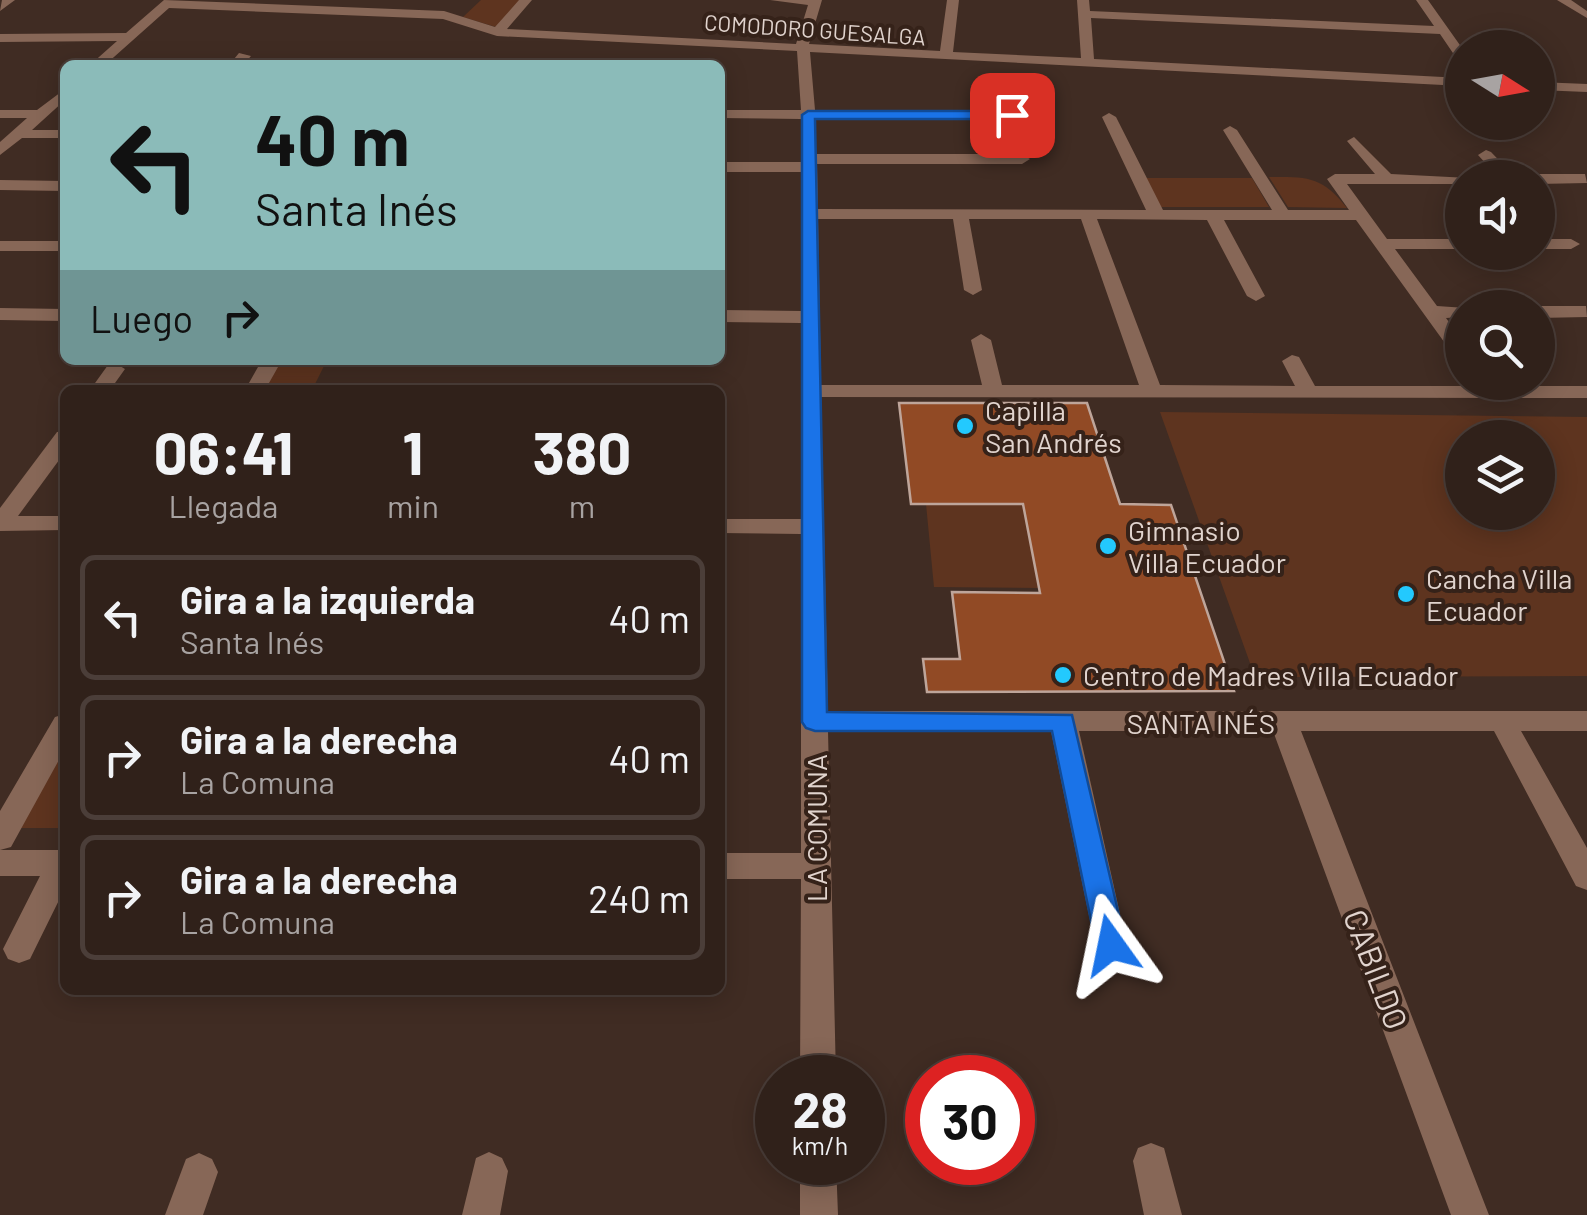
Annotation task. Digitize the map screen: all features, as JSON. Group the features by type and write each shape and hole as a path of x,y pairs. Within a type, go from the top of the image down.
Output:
{"street":[{"path":"0,7 9,0"},
{"path":"335,10 347,0"},
{"path":"497,32 526,0"},
{"path":"776,0 816,1"},
{"path":"946,57 953,0"},
{"path":"1132,0 1135,16"},
{"path":"1422,0 1444,30"},
{"path":"1563,0 1586,17"},
{"path":"1579,0 1586,17"},
{"name":"LA COMUNA","path":"816,1 803,34 810,214 818,1055"},
{"path":"103,60 169,2"},
{"name":"COMODORO GUESALGA","path":"169,2 463,14 497,32 1445,81"},
{"path":"1088,64 1083,7 1135,16 1444,30"},
{"path":"0,38 129,36"},
{"path":"1555,87 1587,88"},
{"path":"0,150 60,97"},
{"path":"0,114 41,114"},
{"path":"725,114 1012,115"},
{"path":"1110,117 1157,215"},
{"path":"1230,130 1283,215"},
{"path":"18,134 60,134"},
{"path":"1354,142 1387,179"},
{"path":"1486,155 1491,160"},
{"path":"725,167 1022,159"},
{"path":"1445,179 1336,180 1445,330"},
{"path":"1555,179 1584,179"},
{"path":"0,186 60,186"},
{"path":"810,214 1361,216"},
{"path":"960,214 974,290"},
{"path":"1087,214 1152,392"},
{"path":"1212,215 1256,296"},
{"path":"1382,244 1445,244"},
{"path":"1555,244 1571,244"},
{"path":"0,246 60,246"},
{"path":"1432,312 1445,312"},
{"path":"1555,312 1586,312"},
{"path":"0,314 60,314"},
{"path":"725,316 810,317"},
{"path":"982,340 993,391"},
{"path":"1292,361 1308,392"},
{"path":"104,385 115,369"},
{"path":"811,391 1308,392 1445,388"},
{"path":"1555,390 1587,392"},
{"path":"0,523 60,443"},
{"path":"0,523 60,523"},
{"path":"725,526 812,527"},
{"name":"SANTA INÉS","path":"815,722 1587,721"},
{"path":"1063,722 1111,945"},
{"name":"CABILDO","path":"1284,723 1470,1215"},
{"path":"1502,723 1587,877"},
{"path":"0,838 60,733"},
{"path":"0,863 60,863"},
{"path":"725,866 816,866"},
{"path":"19,949 60,871"},
{"path":"1152,1162 1163,1215"},
{"path":"184,1215 199,1172"},
{"path":"481,1215 489,1172"},
{"path":"818,1185 819,1215"}],"shaded area":[{"path":"481,0 521,0 496,27 463,17"},
{"path":"1269,177 1313,180 1330,190 1347,208 1288,207"},
{"path":"1143,178 1252,178 1269,207 1156,207"},
{"path":"278,365 324,365 314,385 267,385"},
{"name":"Cancha Villa Ecuador","path":"1160,412 1587,417 1587,676 1255,677"},
{"path":"926,504 1023,504 1039,588 934,587"},
{"path":"60,750 60,828 15,828"}],"building":[{"path":"899,403 1087,403 1120,504 1171,505 1234,691 927,692 923,659 960,659 952,592 1040,593 1023,504 911,504"}],"place":[{"name":"Capilla San Andrés","path":"965,426"},
{"name":"Gimnasio Villa Ecuador","path":"1108,546"},
{"name":"Cancha Villa Ecuador","path":"1406,594"},
{"name":"Centro de Madres Villa Ecuador","path":"1063,675"}],"route":[{"path":"1012,115 808,115 815,722 1063,722 1111,945"}]}
